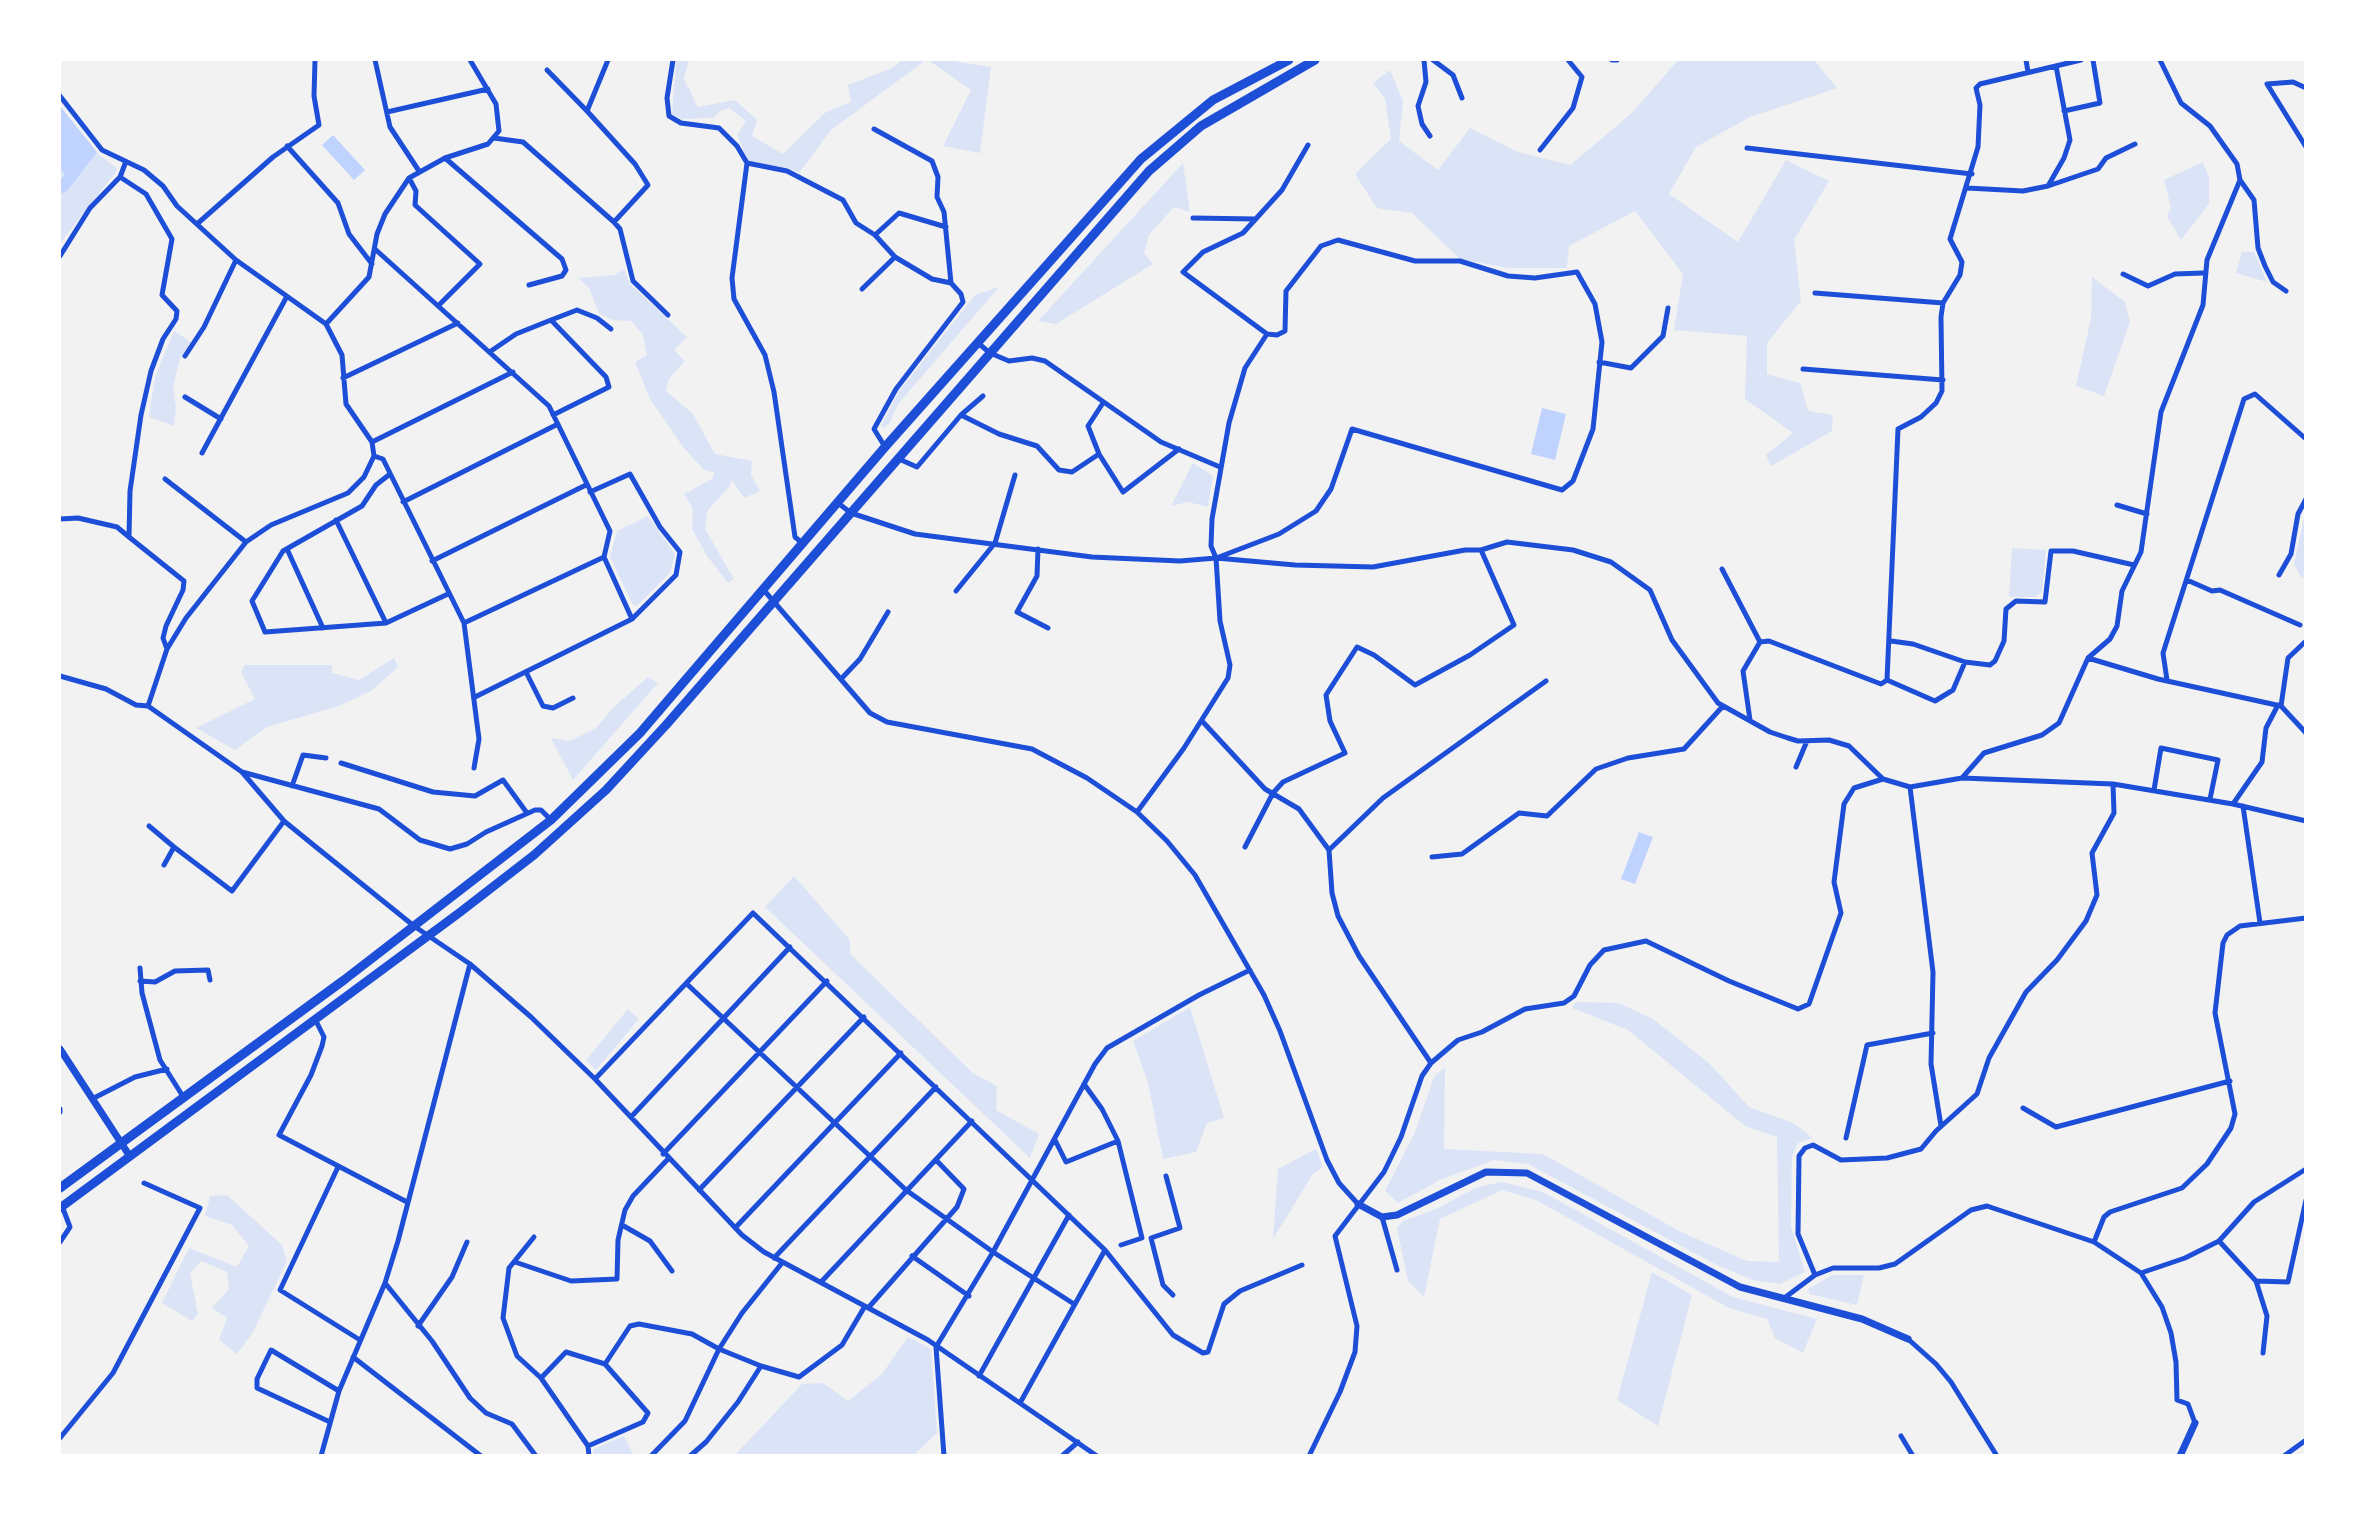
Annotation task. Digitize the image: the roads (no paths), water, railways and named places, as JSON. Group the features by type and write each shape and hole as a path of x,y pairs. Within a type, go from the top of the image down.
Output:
{"main road":[{"path":"61,1207 534,856 606,790 674,716 1149,171 1201,126 1315,60"},
{"path":"60,1188 414,926 551,820 640,733 885,447 1149,152 1213,100 1282,61"}],"street":[{"path":"197,224 287,146 319,125 314,96 315,60"},
{"path":"375,60 390,127 419,171"},
{"path":"326,324 361,289 369,277 377,234 385,214 409,178 445,158 488,144 499,131 496,104 470,60"},
{"path":"587,111 608,60"},
{"path":"673,60 667,98 669,116 681,123 719,128 737,146 747,163 732,278 734,299 765,355 774,392 796,537 802,544"},
{"path":"1424,60 1426,82 1418,106 1422,124 1430,136"},
{"path":"1433,60 1453,75 1462,98"},
{"path":"1540,150 1573,108 1582,77 1568,60"},
{"path":"2026,60 2028,72"},
{"path":"1887,680 1891,641 1891,533 1898,429 1921,417 1936,402 1943,380 1944,303 1960,275 1962,262 1951,239 1972,174 1980,128 1976,89 1980,83 2081,60"},
{"path":"2064,111 2100,103 2093,60"},
{"path":"2160,60 2180,103 2221,139 2237,164 2240,180 2254,200 2258,248 2273,282 2286,291"},
{"path":"2048,186 2064,158 2070,140 2056,66"},
{"path":"547,70 635,164 648,185 614,222"},
{"path":"2305,88 2293,82 2267,84 2305,147"},
{"path":"387,112 488,89"},
{"path":"60,96 102,150 125,164 144,170 236,260 326,324 342,355 346,404 372,442 373,456 363,477 348,493 271,525 246,542 186,618 167,649 148,706"},
{"path":"874,129 932,161 938,177 937,197 944,212 951,283 963,302 895,389 874,429 885,447"},
{"path":"494,138 523,142 614,222 620,229 633,281 668,315"},
{"path":"1967,188 2000,191 2048,186 2098,169 2106,158 2135,144"},
{"path":"1216,558 1279,534 1316,511 1331,489 1352,429 1562,490 1573,481 1593,429 1602,342 1595,304 1577,272 1535,278 1508,276 1460,261 1415,261 1338,240 1321,246 1286,291 1285,331 1277,335 1267,334 1183,272 1203,252 1243,233 1282,190 1308,145"},
{"path":"287,146 338,203 349,234 372,264"},
{"path":"1747,148 1972,174"},
{"path":"445,158 562,259 566,270 562,276 528,285"},
{"path":"747,163 787,172 843,200 856,223 875,234 895,257 933,279 951,283"},
{"path":"60,256 90,208 120,177 125,164"},
{"path":"120,177 146,194 172,239 162,295 177,311 176,319 163,339 150,371 132,467 130,537"},
{"path":"409,178 416,191 415,205 480,264 438,306"},
{"path":"1962,778 1984,753 2042,735 2059,723 2088,658 2110,639 2117,626 2122,591 2141,552 2161,412 2203,305 2203,273 2240,180"},
{"path":"875,234 900,213 946,227"},
{"path":"1193,218 1256,219"},
{"path":"376,250 549,406 610,531 604,557 632,620"},
{"path":"862,289 895,257"},
{"path":"185,356 204,327 236,260"},
{"path":"2123,274 2148,286 2175,274 2203,273"},
{"path":"1815,293 1944,303"},
{"path":"202,453 286,298"},
{"path":"1599,362 1630,368 1663,336 1668,308"},
{"path":"491,351 516,334 577,310 597,318 611,329"},
{"path":"551,320 606,377 609,387 553,415"},
{"path":"343,378 458,323"},
{"path":"1137,812 1202,721 1228,678 1230,665 1220,621 1216,558 1211,546 1212,532 1220,467 1245,368 1267,334"},
{"path":"978,343 990,353 1009,361 1032,358 1045,361 1161,442 1220,467"},
{"path":"1803,369 1943,380"},
{"path":"372,442 513,372"},
{"path":"2167,680 2163,653 2244,399 2255,394 2305,439"},
{"path":"897,458 918,467 961,415 982,396"},
{"path":"185,397 221,419"},
{"path":"1103,403 1088,426 1099,454 1123,492 1179,449"},
{"path":"961,415 999,434 1037,446 1059,470 1072,472 1099,454"},
{"path":"403,502 558,424"},
{"path":"373,456 383,458 464,623 479,739 474,768"},
{"path":"390,474 376,485 362,506 286,549 252,601 265,632 386,623 448,594"},
{"path":"475,697 632,620 676,575 680,552 660,527 630,474 590,492"},
{"path":"956,591 995,543 1015,475"},
{"path":"165,479 246,542"},
{"path":"432,561 586,485"},
{"path":"2279,575 2291,554 2298,514 2305,499"},
{"path":"838,503 851,513 915,534 1092,557 1180,561 1216,558 1295,565 1373,567 1465,550 1481,550 1507,542 1541,544 1590,554 1628,572 1650,590 1672,640 1723,706 1770,732 1807,741 1829,740 1849,746 1884,779 1910,787 1962,778 2113,784 2233,803 2305,821"},
{"path":"2117,505 2147,514"},
{"path":"60,519 78,518 117,527 184,581 183,590 166,626 163,638 167,649"},
{"path":"336,520 386,623"},
{"path":"286,549 323,628"},
{"path":"1038,549 1037,576 1017,612 1048,628"},
{"path":"1245,847 1273,793 1283,782 1345,753 1330,720 1326,695 1329,686 1357,647 1374,655 1415,685 1470,655 1514,625 1481,550"},
{"path":"1891,641 1913,644 1965,662 1990,665 1995,661 2004,641 2006,609 2016,601 2045,603 2051,551 2073,551 2134,565"},
{"path":"464,623 604,557"},
{"path":"1722,569 1760,642"},
{"path":"2187,580 2212,591 2220,590 2300,625"},
{"path":"762,588 870,713 887,722 1032,749 1069,766 1137,812 1167,841 1195,875 1273,1013 1327,1160 1339,1183 1358,1204 1382,1217 1397,1215 1486,1172 1527,1173 1710,1274 1740,1287 1893,1330 1908,1339 1936,1364 1951,1382 1997,1455"},
{"path":"841,678 860,659 888,612"},
{"path":"1760,642 1769,641 1881,684 1887,680"},
{"path":"2233,803 2262,761 2266,728 2279,706 2288,658 2305,641"},
{"path":"1750,720 1743,671 1760,642"},
{"path":"2088,658 2279,706 2305,733"},
{"path":"1887,680 1935,701 1953,690 1965,662"},
{"path":"526,671 542,706 553,708 573,698"},
{"path":"60,676 106,689 136,705 148,706 242,772 284,821 414,926 470,964 531,1017 595,1079 665,1157 736,1228 774,1258 822,1281 936,1347 1097,1455"},
{"path":"1329,850 1391,792 1546,681"},
{"path":"1432,857 1462,854 1519,813 1547,816 1596,769 1629,758 1684,749 1723,706"},
{"path":"1202,721 1265,789 1300,809 1329,850 1332,892 1338,916 1359,956 1431,1063"},
{"path":"1796,767 1807,741"},
{"path":"2154,790 2161,748 2218,760 2210,799"},
{"path":"292,786 303,755 326,758"},
{"path":"341,763 433,792 475,796 503,780 527,813"},
{"path":"242,772 379,809 419,840 450,849 467,844 527,813 541,810 551,820"},
{"path":"1309,1455 1340,1392 1355,1352 1357,1326 1335,1237 1384,1172 1401,1137 1422,1076 1431,1063 1458,1040 1482,1032 1524,1009 1564,1003 1574,996 1590,965 1604,950 1646,941 1729,981 1798,1009 1809,1004 1841,912 1834,882 1844,804 1854,789 1884,779"},
{"path":"1815,1275 1798,1234 1799,1156 1805,1148 1813,1145 1841,1160 1886,1158 1922,1149 1941,1126 1977,1094 1989,1058 2026,992 2057,960 2086,920 2097,895 2092,853 2114,813 2113,784"},
{"path":"1910,787 1933,972 1931,1064 1941,1126"},
{"path":"2242,806 2259,923"},
{"path":"149,826 232,891 284,821"},
{"path":"164,865 174,847"},
{"path":"595,1079 688,985 753,913 1105,1250 1173,1335 1203,1353 1208,1352 1224,1304 1240,1291 1302,1265"},
{"path":"2094,1242 2104,1217 2182,1188 2207,1164 2231,1128 2235,1114 2215,1013 2222,943 2227,935 2240,926 2305,918"},
{"path":"631,1117 790,947"},
{"path":"321,1455 339,1391 385,1283 470,964"},
{"path":"140,968 140,981 160,1060 184,1098"},
{"path":"140,981 155,982 175,971 208,970 210,980"},
{"path":"944,1455 936,1347 969,1296 1084,1084 1107,1048 1199,995 1250,970"},
{"path":"515,1262 572,1281 617,1279 618,1240 625,1210 633,1196 665,1157 827,981"},
{"path":"688,985 906,1189 993,1252 1074,1304"},
{"path":"698,1190 864,1017"},
{"path":"315,1018 324,1037 322,1046 311,1075 279,1135 407,1202"},
{"path":"1846,1138 1867,1045 1933,1033"},
{"path":"60,1049 129,1155"},
{"path":"736,1228 901,1053"},
{"path":"92,1099 135,1077 167,1069"},
{"path":"2023,1108 2056,1126 2230,1081"},
{"path":"1084,1084 1102,1109 1118,1141 1142,1238"},
{"path":"774,1258 936,1087"},
{"path":"822,1281 972,1121"},
{"path":"1055,1140 1066,1162 1118,1141"},
{"path":"605,1364 629,1326 639,1324 692,1335 761,1366 799,1377 842,1345 867,1306 957,1207 964,1189 936,1160"},
{"path":"338,1167 280,1290 360,1340"},
{"path":"2141,1273 2185,1258 2219,1241 2253,1202 2305,1169"},
{"path":"2297,1176 2305,1182"},
{"path":"1121,1245 1180,1228 1167,1177"},
{"path":"60,1438 113,1373 200,1208 144,1183"},
{"path":"2256,1281 2288,1282 2305,1200"},
{"path":"1783,1299 1815,1275 1833,1268 1879,1268 1895,1264 1979,1206 1987,1206 2094,1242 2141,1273 2162,1307 2171,1333 2176,1362 2177,1400 2188,1404 2194,1423 2180,1455"},
{"path":"60,1242 70,1227 61,1207"},
{"path":"979,1376 1069,1215"},
{"path":"1382,1217 1397,1270"},
{"path":"622,1225 650,1241 672,1270"},
{"path":"534,1237 509,1268 503,1318 517,1356 541,1378 588,1446 589,1455"},
{"path":"1151,1238 1163,1285 1173,1295"},
{"path":"2219,1241 2256,1281 2267,1316 2263,1353"},
{"path":"418,1326 452,1277 467,1242"},
{"path":"1020,1404 1105,1250"},
{"path":"912,1256 969,1296"},
{"path":"651,1455 685,1421 719,1349 782,1263"},
{"path":"385,1283 470,1398 486,1413 512,1424 537,1455"},
{"path":"330,1422 257,1388 257,1379 271,1350 339,1391"},
{"path":"541,1378 566,1352 605,1364 648,1413 643,1422 588,1446"},
{"path":"353,1357 481,1455"},
{"path":"690,1455 706,1442 738,1402 761,1366"},
{"path":"1901,1436 1913,1455"},
{"path":"2284,1455 2305,1440"},
{"path":"1062,1455 1079,1442"}],"water":[{"path":"60,106 97,152 67,191 60,194 60,181 65,174 60,168"},
{"path":"333,135 365,170 354,180 322,145"},
{"path":"1542,408 1566,414 1555,460 1531,454"},
{"path":"1639,832 1653,837 1635,884 1621,879"}]}
